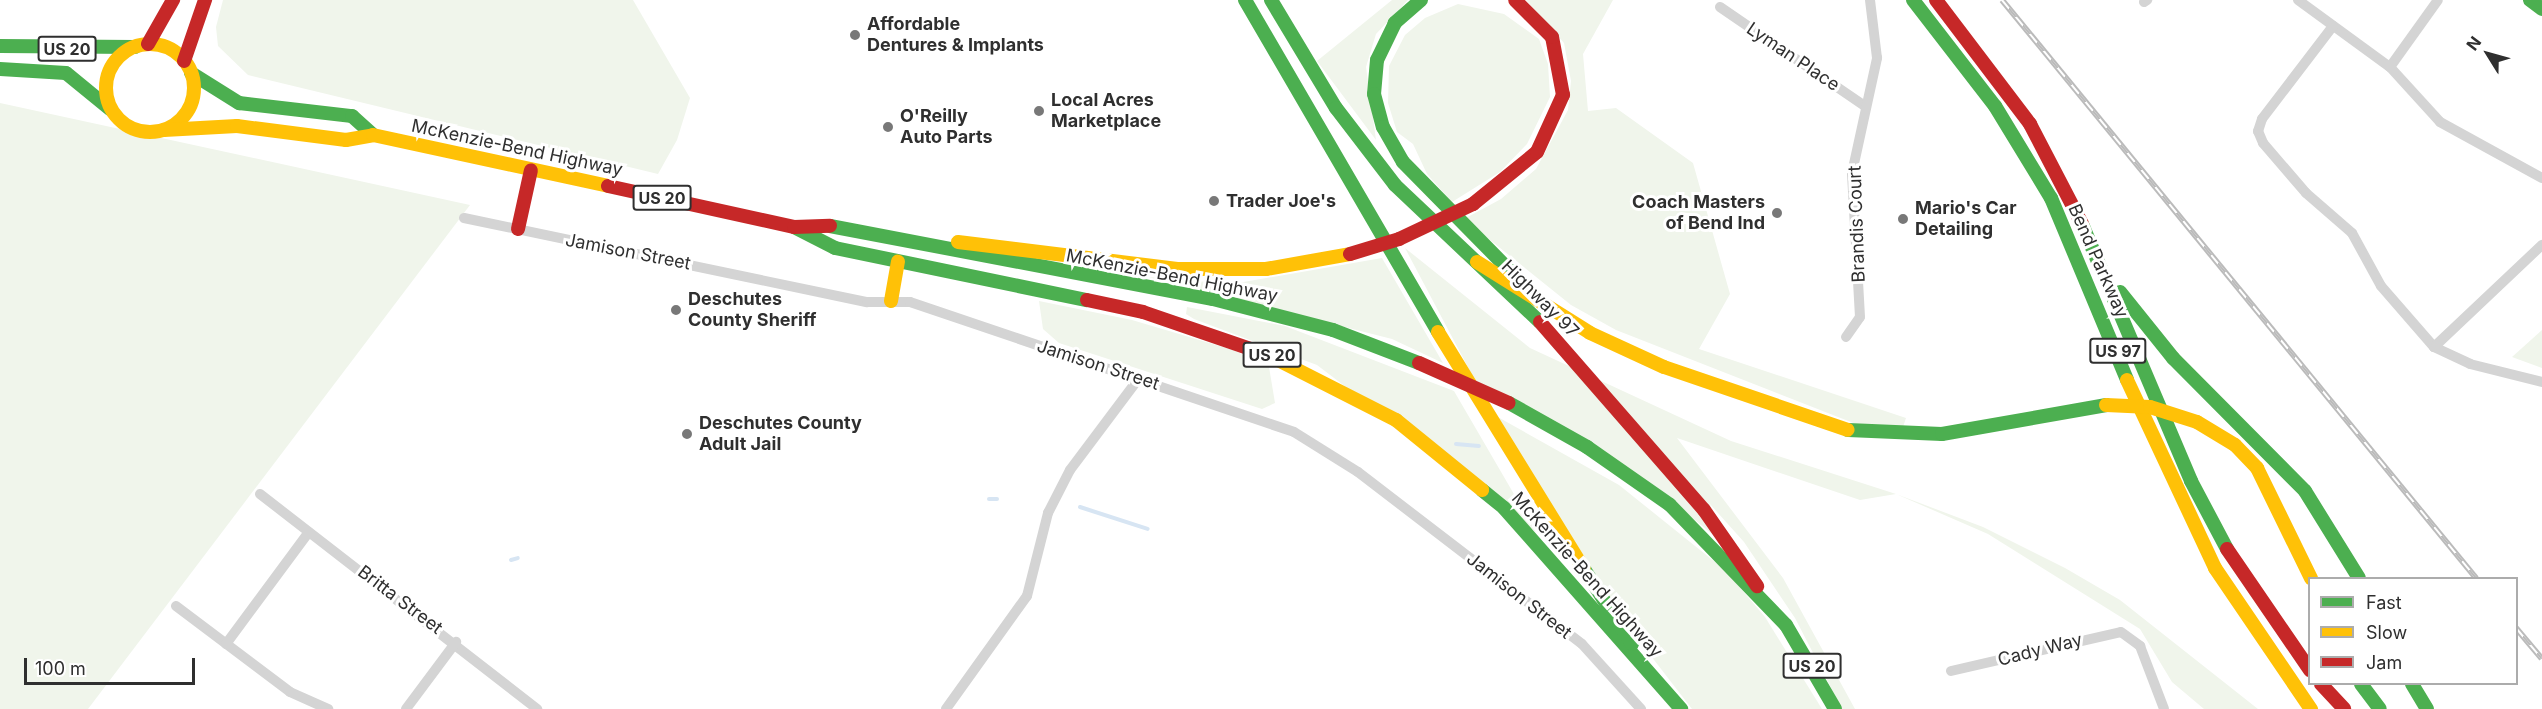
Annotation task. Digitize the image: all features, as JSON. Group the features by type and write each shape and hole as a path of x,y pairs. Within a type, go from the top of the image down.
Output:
{"main road":[{"path":"173,0 141,45 111,66 106,80 111,110 134,129 164,130 176,123 192,101 188,67 205,0"},
{"path":"1245,0 1487,416 1649,670"},
{"name":"Highway 97","path":"1271,0 1336,108 1377,163 1603,389 1704,510 1786,626"},
{"path":"1421,0 1395,23 1377,60 1374,94 1383,127 1403,162 1461,227 1590,333"},
{"path":"842,226 1179,269 1266,269 1350,254 1399,239 1473,204 1537,152 1563,95 1552,37 1515,0"},
{"name":"Bend Parkway","path":"1913,0 1995,106 2051,198 2149,432 2210,558 2311,709"},
{"name":"Bend Parkway","path":"1936,0 2030,124 2106,274 2191,481 2242,576 2308,667"},
{"path":"2530,0 2542,9"},
{"path":"141,45 162,46 188,67"},
{"name":"US 20","path":"0,46 141,45"},
{"name":"McKenzie-Bend Highway","path":"188,67 239,103 352,116 373,135"},
{"name":"US 20","path":"0,69 66,73 111,110"},
{"name":"McKenzie-Bend Highway","path":"164,130 237,126 346,140 373,135 794,227 842,226 981,259 1252,308 1419,363 1509,403 1587,447 1670,505 1786,626 1835,709"},
{"path":"518,229 531,170"},
{"name":"McKenzie-Bend Highway","path":"794,227 836,248 1173,321 1276,357 1341,388 1396,420 1504,508 1681,709"},
{"path":"891,302 898,262"},
{"path":"1477,262 1590,333 1762,405 1872,434 1942,434 2106,405 2150,407 2198,422 2235,445 2257,468 2284,514 2310,577"},
{"path":"2106,274 2173,358 2305,491 2334,530 2358,577"},
{"path":"2322,685 2344,709"},
{"path":"2362,685 2380,709"},
{"path":"2413,685 2427,709"}],"street":[{"name":"Brandis Court","path":"1846,337 1860,317 1852,173 1877,58 1870,0"},
{"path":"2298,0 2390,67 2440,122 2542,178"},
{"path":"2390,67 2438,0"},
{"name":"Lyman Place","path":"1720,7 1866,107"},
{"path":"2332,26 2258,131 2306,193 2352,233 2381,286 2434,347 2470,364 2542,382"},
{"name":"Jamison Street","path":"464,218 867,302 910,302 1264,420 1322,447 1582,644 1641,709"},
{"path":"2434,347 2542,245"},
{"path":"946,709 1027,596 1048,513 1070,470 1139,378"},
{"name":"Britta Street","path":"261,494 456,642 537,709"},
{"path":"226,644 309,532"},
{"path":"176,606 290,692 328,709"},
{"name":"Cady Way","path":"1951,671 2110,633 2129,634 2150,667 2164,709"},
{"path":"406,709 456,642"}],"shaded area":[{"path":"223,0 633,0 690,98 677,140 658,174 248,75 218,46 216,27"},
{"path":"1392,0 1408,0 1376,34 1366,67 1376,140 1317,61"},
{"path":"1526,0 1613,0 1583,54 1588,111 1616,108 1693,163 1730,294 1699,349 1906,418 1902,430 1856,424 1616,330 1571,305 1464,219 1501,199 1536,169 1568,110 1571,81 1564,43"},
{"path":"1458,4 1504,14 1539,39 1548,64 1550,97 1527,144 1500,172 1452,202 1427,174 1413,144 1397,132 1388,103 1389,66 1405,35 1425,18"},
{"path":"0,103 470,205 88,709 0,709"},
{"path":"1405,248 1530,348 1731,441 1896,494 1860,500 1677,438 1783,578 1855,709 1842,709 1795,618 1744,542 1709,503 1739,556 1690,516 1479,388"},
{"path":"1382,258 1443,363 1392,339 1148,277 1232,284"},
{"path":"1039,301 1132,320 1233,350 1269,367 1275,403 1262,409 1059,343 1043,329"},
{"path":"1187,307 1285,326 1454,391 1536,532 1317,365 1194,319 1186,314"},
{"path":"2542,330 2542,368 2512,357"},
{"path":"1496,416 1619,485 1725,570 1765,617 1822,709 1692,709 1627,625"},
{"path":"1896,494 1983,527 2065,568 2120,600 2258,709 2204,709 2172,682 2140,629 1988,534"}],"waterway":[{"path":"1456,444 1479,446"},
{"path":"989,499 997,499"},
{"path":"1080,507 1148,529"},
{"path":"511,560 518,558"}],"railway":[{"path":"2002,0 2475,577"},
{"path":"2518,630 2542,659"}],"traffic: fast":[{"path":"1245,0 1438,332"},
{"path":"1271,0 1336,108 1395,185 1540,322"},
{"path":"1421,0 1395,23 1377,60 1374,94 1383,127 1403,162 1516,277"},
{"path":"1913,0 1995,106 2051,198 2127,380"},
{"path":"2530,0 2542,9"},
{"path":"0,46 135,47"},
{"path":"0,69 66,73 110,109"},
{"path":"191,73 239,103 352,116 373,135"},
{"path":"2082,224 2191,481 2227,549"},
{"path":"830,226 1213,299 1333,330 1419,363"},
{"path":"796,228 835,248 1087,300"},
{"path":"2120,292 2173,358 2305,491 2358,577"},
{"path":"1509,403 1587,447 1670,505 1786,625 1835,709"},
{"path":"1848,430 1942,434 2106,405"},
{"path":"1482,490 1504,508 1681,709"},
{"path":"1584,569 1632,644"},
{"path":"2362,685 2380,709"},
{"path":"2413,685 2427,709"}],"traffic: slow":[{"path":"150,44 167,48 181,57 190,71 194,88 190,105 181,119 167,128 150,132 133,128 119,119 110,105 106,88 110,71 119,57 133,48 150,44"},
{"path":"164,130 237,126 346,140 373,135 608,186"},
{"path":"958,242 1179,269 1266,269 1350,254"},
{"path":"891,301 898,262"},
{"path":"1477,262 1590,333 1664,367 1848,430"},
{"path":"1438,332 1584,569"},
{"path":"1268,355 1396,420 1482,490"},
{"path":"2127,380 2215,568 2311,709"},
{"path":"2106,405 2150,407 2197,422"},
{"path":"2197,422 2235,445 2257,468 2311,577"}],"traffic: jam":[{"path":"148,44 173,0"},
{"path":"184,61 205,0"},
{"path":"1473,204 1537,152 1563,95 1552,37 1515,0"},
{"path":"1936,0 2030,124 2082,224"},
{"path":"518,229 531,170"},
{"path":"608,186 794,227 830,226"},
{"path":"1350,254 1399,239 1473,204"},
{"path":"1087,300 1143,312 1268,355"},
{"path":"1540,322 1704,510 1757,586"},
{"path":"1419,363 1509,403"},
{"path":"2227,549 2308,667"},
{"path":"2322,685 2344,709"}],"place":[{"name":"Affordable Dentures & Implants","path":"855,35"},
{"name":"Local Acres Marketplace","path":"1039,111"},
{"name":"O'Reilly Auto Parts","path":"888,127"},
{"name":"Trader Joe's","path":"1214,201"},
{"name":"Coach Masters of Bend Ind","path":"1777,213"},
{"name":"Mario's Car Detailing","path":"1903,219"},
{"name":"Deschutes County Sheriff","path":"676,310"},
{"name":"Deschutes County Adult Jail","path":"687,434"}]}
